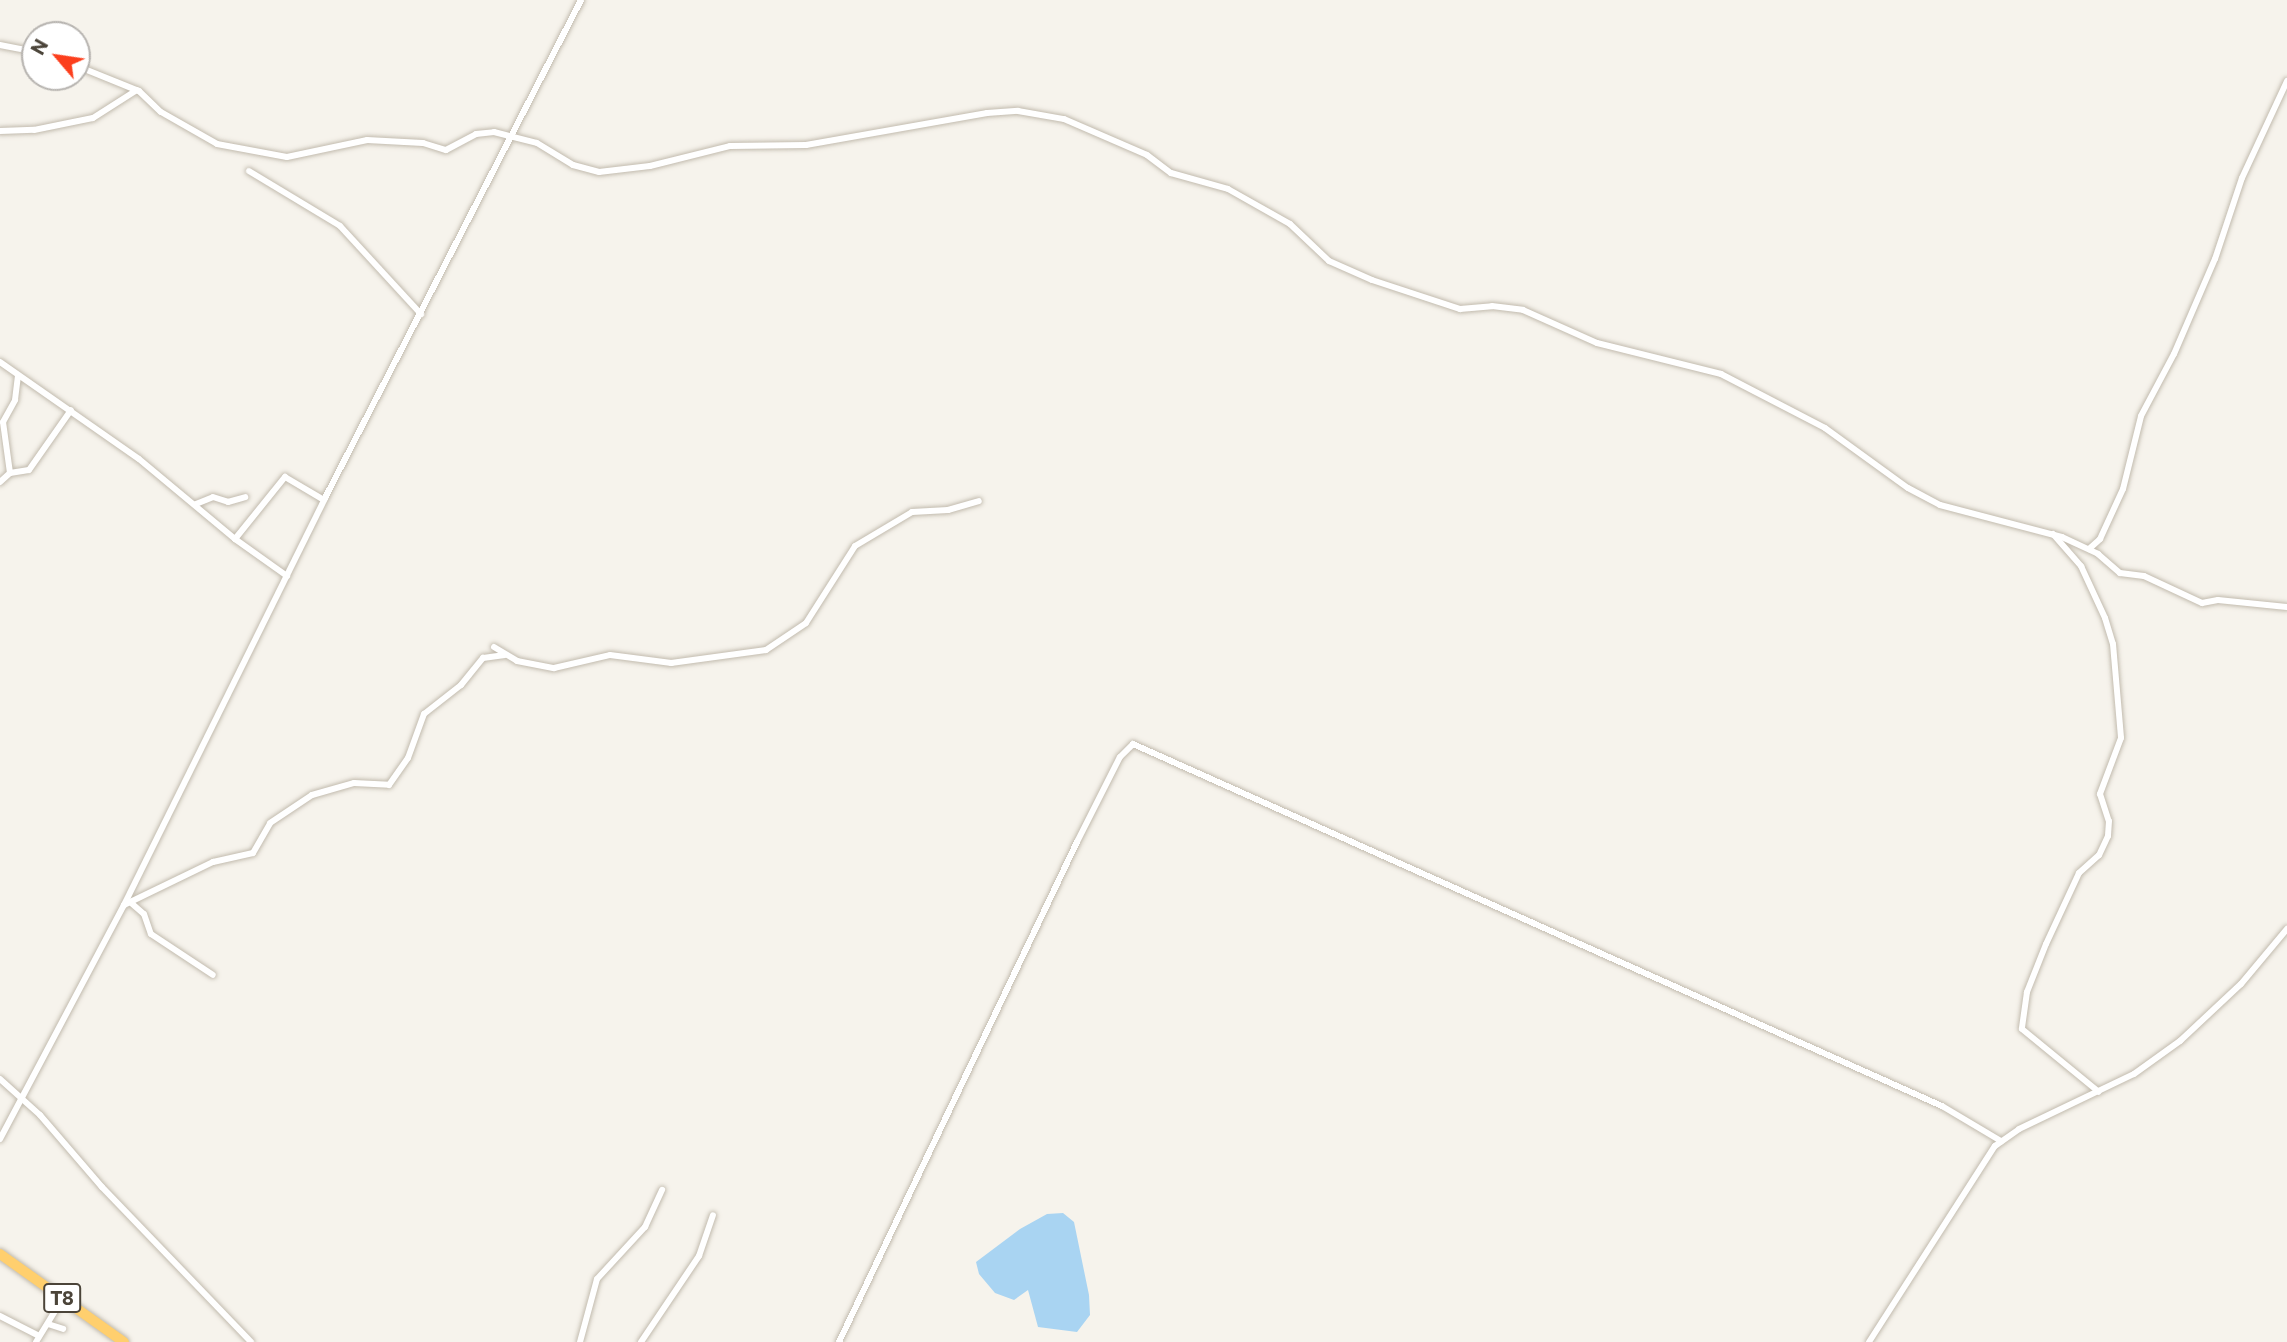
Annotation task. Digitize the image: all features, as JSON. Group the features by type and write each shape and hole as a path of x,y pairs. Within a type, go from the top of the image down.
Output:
{"highway":[{"name":"T8","path":"0,1254 124,1342"}],"street":[{"path":"0,1139 127,904 324,500 513,138 581,0"},
{"path":"0,45 21,49"},
{"path":"91,72 137,90 161,112 211,141 279,156 303,156 367,140 423,143 446,150 481,133 537,143 573,165 598,172 650,166 730,146 797,146 987,113 1018,111 1063,119 1146,155 1171,173 1228,189 1290,224 1329,261 1372,280 1460,309 1499,306 1523,310 1597,343 1733,378 1825,428 1925,498 2053,534 2089,549 2120,573 2144,576 2203,603 2218,600 2287,607"},
{"path":"2089,549 2100,539 2123,489 2141,416 2174,354 2215,259 2229,208 2287,81"},
{"path":"0,131 34,130 93,118 137,90"},
{"path":"249,171 349,234 421,314"},
{"path":"0,362 71,410 196,504 234,539 287,576"},
{"path":"10,474 3,422 15,400 18,376"},
{"path":"0,482 10,474 29,470 71,410"},
{"path":"234,539 285,477 324,500"},
{"path":"196,504 210,497 228,502 245,497"},
{"path":"494,647 507,656 554,668 620,654 671,663 766,650 806,623 855,546 912,512 948,510 979,501"},
{"path":"2053,534 2081,566 2105,618 2113,644 2122,733 2100,794 2110,825 2106,842 2078,875 2055,933 2046,944 2027,992 2022,1029 2099,1092"},
{"path":"127,904 212,862 253,853 270,823 312,795 354,783 388,785 408,758 424,714 461,685 483,659 507,656"},
{"path":"839,1342 1077,842 1120,757 1133,744 1941,1106 2001,1141"},
{"path":"127,904 144,914 151,934 213,975"},
{"path":"1869,1342 1973,1174 2001,1141 2133,1074 2214,1012 2287,929"},
{"path":"0,1080 20,1102 40,1115 102,1187 251,1342"},
{"path":"580,1342 597,1279 645,1227 662,1190"},
{"path":"641,1342 699,1256 713,1215"},
{"path":"0,1316 38,1339 63,1298"},
{"path":"48,1324 63,1329"}],"water":[{"path":"1063,1213 1074,1222 1089,1295 1090,1315 1077,1332 1038,1327 1028,1290 1014,1300 995,1293 979,1274 976,1262 1020,1229 1047,1214"}]}
